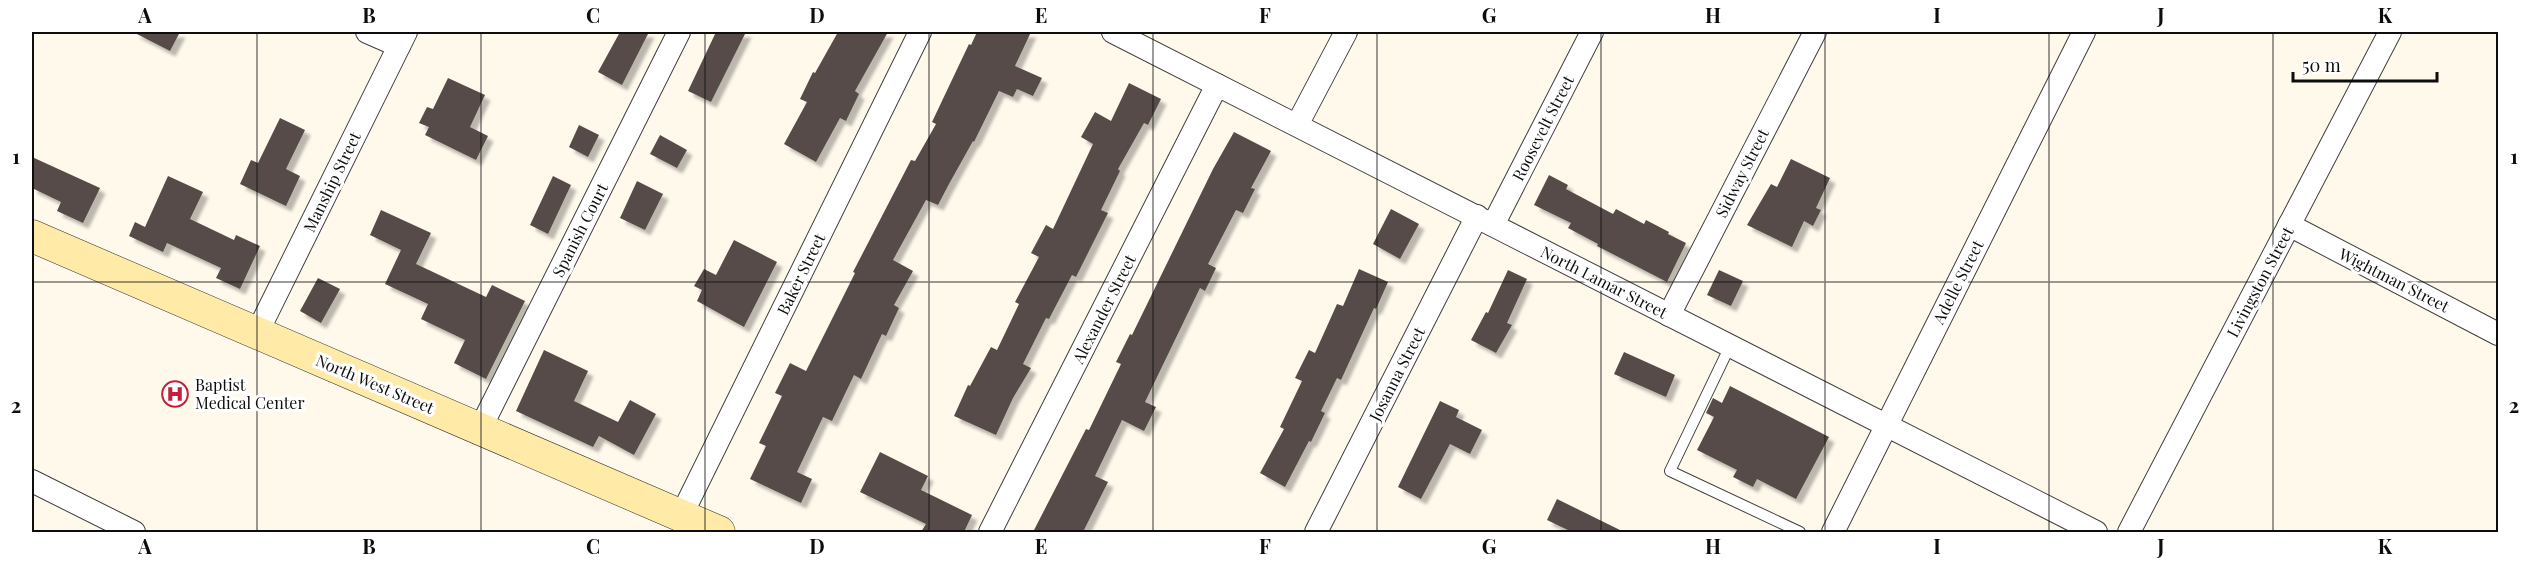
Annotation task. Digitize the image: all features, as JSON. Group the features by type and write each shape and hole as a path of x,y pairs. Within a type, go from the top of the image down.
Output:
{"street":[{"path":"367,32 403,39"},
{"name":"Spanish Court","path":"480,429 680,32"},
{"name":"Baker Street","path":"681,516 920,32"},
{"name":"North Lamar Street","path":"1113,32 2096,532"},
{"path":"1297,125 1346,32"},
{"name":"Roosevelt Street","path":"1485,221 1592,32"},
{"name":"Sidway Street","path":"1669,315 1815,32"},
{"name":"Adelle Street","path":"1833,532 2084,32"},
{"name":"Livingston Street","path":"2129,532 2390,32"},
{"name":"Manship Street","path":"257,333 403,39"},
{"name":"Alexander Street","path":"990,532 1217,85"},
{"name":"Josanna Street","path":"1316,532 1485,221"},
{"name":"Wightman Street","path":"2289,225 2499,334"},
{"name":"North West Street","path":"32,236 719,532"},
{"path":"32,481 134,532"}],"lane":[{"path":"1730,346 1670,471 1800,532"}],"building":[{"path":"133,32 180,32 170,51"},
{"path":"620,32 649,32 622,85 598,72"},
{"path":"716,32 746,32 711,102 688,91"},
{"path":"838,32 888,32 855,91 859,94 846,121 840,118 816,162 784,144 807,102 800,99 813,72 815,73"},
{"path":"977,32 1031,32 1015,66 1042,78 1033,96 1017,89 1013,97 999,91 974,142 938,205 926,200 893,260 913,271 894,305 899,308 886,336 882,334 861,379 854,375 832,421 823,417 797,472 812,479 801,503 750,479 766,446 759,443 782,396 775,393 790,363 806,371 855,273 853,272 911,160 915,161 936,124 932,122"},
{"path":"448,78 485,95 470,127 488,136 476,160 425,135 429,127 419,123 427,107 433,109"},
{"path":"1129,83 1161,99 1148,125 1144,123 1118,169 1120,171 1101,210 1108,213 1076,277 1072,275 1049,319 1046,318 1023,364 1031,368 1013,398 996,435 954,416 968,385 970,386 991,347 997,350 1019,304 1015,302 1039,257 1031,253 1046,225 1053,229 1093,144 1081,137 1095,112 1111,121"},
{"path":"280,118 305,130 286,169 300,176 286,206 240,184 251,160 258,163"},
{"path":"579,125 599,135 588,157 569,147"},
{"path":"1234,132 1271,151 1251,188 1255,189 1243,213 1236,210 1208,264 1216,268 1205,291 1200,288 1145,402 1156,407 1144,431 1122,420 1095,476 1108,482 1083,532 1033,532 1086,429 1089,430 1121,364 1116,362 1130,334 1132,335 1213,169"},
{"path":"660,135 687,150 677,168 650,154"},
{"path":"32,157 100,188 83,223 57,211 61,202 32,188"},
{"path":"1791,159 1830,178 1816,208 1821,210 1813,226 1804,221 1792,247 1747,225 1771,184 1777,187"},
{"path":"1549,175 1568,185 1566,189 1613,214 1616,209 1644,224 1646,220 1686,243 1667,282 1597,246 1598,244 1568,228 1571,223 1534,205"},
{"path":"168,176 203,192 190,219 234,240 236,235 260,246 240,289 216,278 221,268 167,243 163,252 129,236 135,222 145,227"},
{"path":"553,176 571,185 548,234 530,225"},
{"path":"637,181 663,194 645,230 620,218"},
{"path":"1391,209 1419,224 1400,259 1373,244"},
{"path":"381,210 431,233 416,264 486,297 492,285 525,301 486,379 454,363 465,340 421,319 428,304 385,284 401,250 370,235"},
{"path":"734,240 777,262 744,327 697,301 702,290 694,286 704,269 716,275"},
{"path":"1359,269 1388,282 1341,380 1337,378 1321,411 1325,413 1311,442 1309,441 1285,487 1260,473 1284,429 1280,427 1302,381 1295,378 1309,350 1315,353 1337,304 1343,306"},
{"path":"1508,270 1527,279 1507,323 1512,325 1496,353 1471,340 1486,312 1488,313"},
{"path":"1719,270 1743,281 1731,306 1707,295"},
{"path":"318,278 340,289 321,323 300,311"},
{"path":"544,350 588,371 574,401 618,422 630,400 656,414 634,455 599,436 593,447 516,411"},
{"path":"1624,352 1675,375 1666,397 1614,374"},
{"path":"1730,386 1829,437 1796,499 1757,479 1753,487 1733,477 1737,470 1697,450 1714,417 1706,413 1713,398 1722,403"},
{"path":"1440,401 1459,410 1456,417 1482,430 1470,454 1450,444 1421,499 1398,487"},
{"path":"880,452 928,476 921,490 972,515 964,532 921,532 926,524 860,492"},
{"path":"1557,499 1624,532 1572,532 1547,520"}],"place":[{"name":"Baptist Medical Center","path":"175,394"}]}
